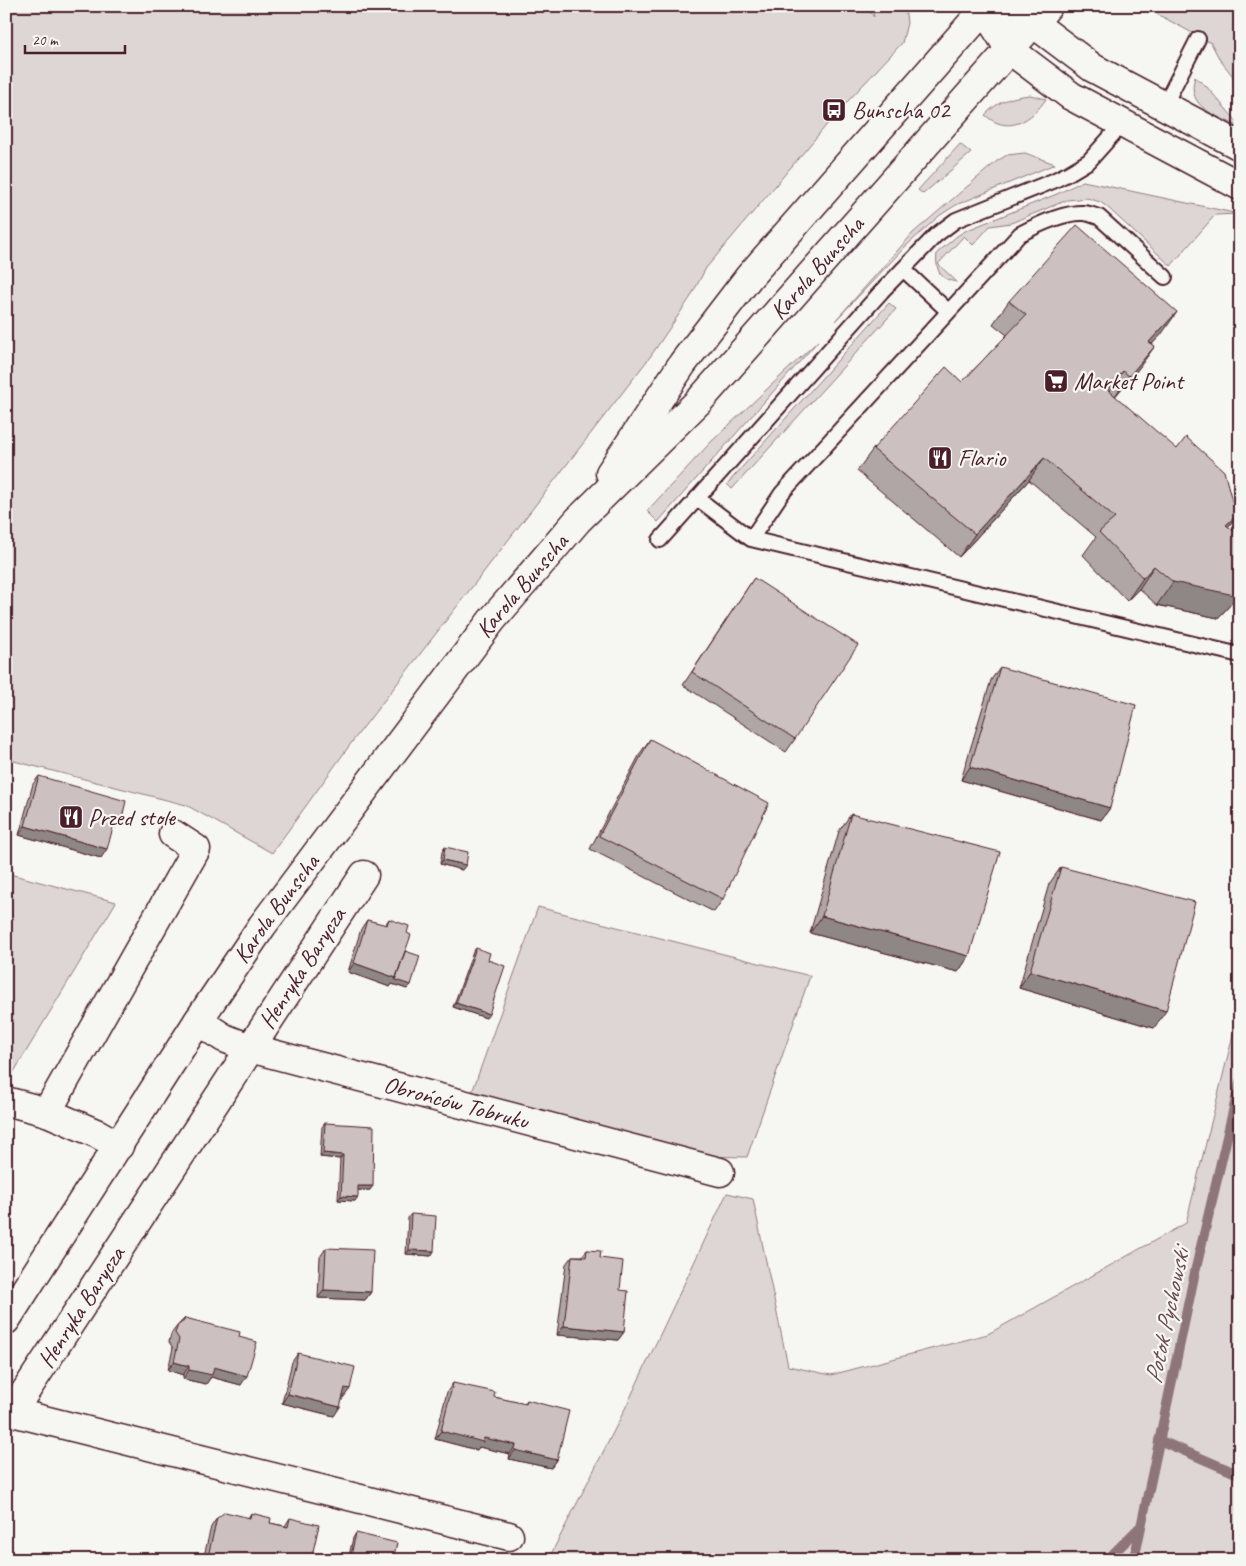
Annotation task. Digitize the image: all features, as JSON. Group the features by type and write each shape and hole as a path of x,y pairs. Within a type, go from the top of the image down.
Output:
{"street":[{"path":"983,7 1041,15 1093,68 1240,146"},
{"path":"983,7 1010,50 1071,96 1240,186"},
{"name":"Karola Bunscha","path":"578,520 682,363 749,277 983,7"},
{"name":"Karola Bunscha","path":"6,1320 198,1021 262,926 492,620 578,520 700,400 1041,15"},
{"path":"47,1112 196,849 173,834"},
{"name":"Henryka Barycza","path":"364,875 12,1412 509,1536"},
{"name":"Obrońców Tobruku","path":"198,1021 224,1038 250,1048 720,1172"},
{"path":"6,1102 47,1112 98,1134 119,1146"}],"lane":[{"path":"1164,106 1198,39"},
{"path":"660,540 903,269 936,235 956,220 1053,181 1089,161 1122,124"},
{"path":"751,539 782,493 1020,234 1032,227 1070,214 1086,212 1099,217 1165,277"},
{"path":"903,269 948,311"},
{"path":"697,498 751,539 1240,655"}],"shaded area":[{"path":"6,6 865,6 874,17 872,6 905,6 907,23 902,43 835,115 706,268 690,298 650,357 352,742 272,853 186,805 6,759"},
{"path":"1148,6 1240,6 1240,85 1220,60 1211,43 1146,8"},
{"path":"1195,77 1206,86 1240,127 1213,115 1199,104 1193,88"},
{"path":"1030,95 1046,99 1034,113 1019,123 1011,125 1002,124 985,115 1005,100"},
{"path":"960,144 971,153 923,194 918,190"},
{"path":"1025,153 1055,164 956,205 939,216 905,247 835,321 913,233 997,161 1007,155"},
{"path":"1083,181 1239,214 1215,215 1171,266 1100,202 1087,198 1067,200 1011,223 990,226 973,245 964,236 938,264 957,282 946,279 940,273 937,264 937,253 957,236 965,231 1057,194"},
{"path":"889,303 896,309 732,489 727,484"},
{"path":"818,341 658,522 647,511 711,442"},
{"path":"6,873 116,902 6,1085"},
{"path":"538,907 810,976 747,1157 695,1156 470,1098"},
{"path":"1240,1007 1240,1560 548,1560 622,1415 727,1193 753,1199 788,1366 831,1375 988,1334 1186,1223"}],"building":[{"path":"1077,225 1177,312 1149,342 1155,346 1129,376 1123,371 1107,389 1177,449 1186,437 1224,471 1236,516 1226,525 1240,535 1240,589 1234,595 1173,582 1154,566 1143,578 1099,532 1115,518 1044,458 975,534 873,449 946,367 962,382 1026,315 1009,301"},
{"path":"754,578 858,645 795,739 692,672"},
{"path":"1000,667 1136,705 1110,808 970,767"},
{"path":"650,739 769,803 723,899 599,836"},
{"name":"Przed stole","path":"39,776 126,801 122,818 116,817 107,849 25,826"},
{"path":"851,814 1000,852 969,956 822,916"},
{"path":"445,847 468,852 466,865 443,860"},
{"path":"1061,867 1195,902 1166,1011 1030,971"},
{"path":"389,919 409,926 407,933 411,935 396,978 354,963 367,920 387,925"},
{"path":"476,948 490,953 488,960 505,966 489,1014 456,1003"},
{"path":"405,951 420,956 411,985 395,980"},
{"path":"325,1123 374,1126 373,1186 358,1186 358,1197 341,1196 343,1155 323,1153"},
{"path":"411,1214 436,1216 434,1251 409,1250"},
{"path":"326,1248 373,1250 371,1292 324,1290"},
{"path":"587,1250 601,1251 600,1258 623,1261 620,1290 628,1291 624,1332 564,1326 572,1256 586,1257"},
{"path":"185,1318 240,1332 239,1337 257,1342 247,1376 214,1367 212,1375 189,1370 189,1366 174,1362 179,1339 175,1333 178,1325"},
{"path":"298,1353 355,1367 350,1389 345,1388 340,1407 288,1394"},
{"path":"453,1383 495,1392 494,1397 526,1404 527,1400 569,1411 557,1460 515,1450 516,1445 484,1438 483,1442 441,1431"},
{"path":"225,1512 250,1518 251,1513 271,1518 270,1523 288,1527 290,1518 319,1525 311,1560 213,1560 209,1552 217,1518"},
{"path":"356,1533 397,1543 393,1560 350,1560"},
{"path":"438,1556 453,1560 437,1560"}],"waterway":[{"name":"Potok Pychowski","path":"1134,1560 1195,1272 1240,1082"},
{"path":"1159,1440 1240,1475"},
{"path":"1107,1560 1141,1526"}],"place":[{"name":"Bunscha 02","path":"834,110"},
{"name":"Market Point","path":"1056,381"},
{"name":"Flario","path":"940,458"},
{"name":"Przed stole","path":"71,817"}]}
